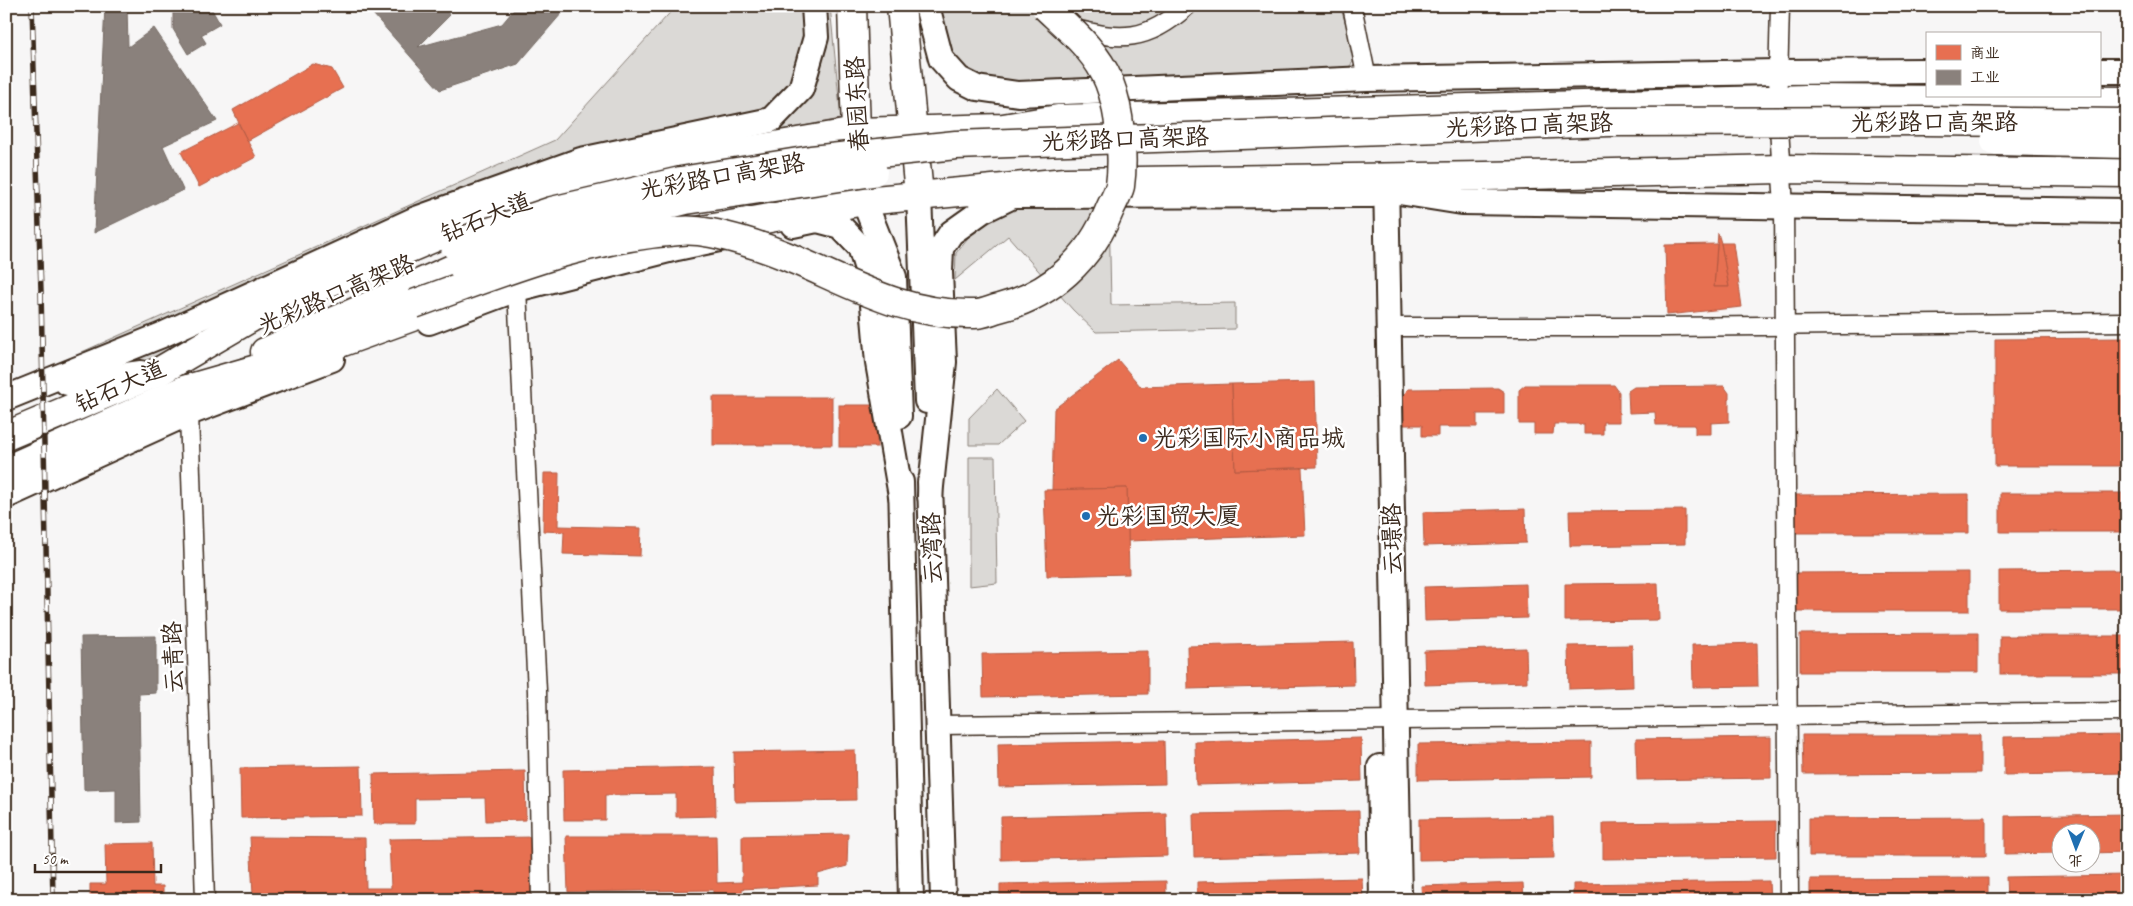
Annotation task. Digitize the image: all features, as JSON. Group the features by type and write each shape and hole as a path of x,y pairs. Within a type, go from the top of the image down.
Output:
{"main road":[{"name":"春园东路","path":"852,6 856,132 864,201"},
{"path":"901,6 919,196"},
{"path":"270,350 414,304 556,253 639,236 681,230 719,234 759,246 831,275 880,298 906,307 936,313 977,314 1018,304 1043,291 1060,279 1083,256 1104,226 1120,188 1120,148 1116,111 1109,82 1094,54 1045,6"},
{"name":"钻石大道","path":"6,436 160,371 266,309 504,208 595,177 856,132 1003,128 1058,119 1778,100 2127,101"},
{"name":"光彩路口高架路","path":"186,401 270,350 458,254 552,211 680,181 811,160 956,145 1609,122 1925,121 2127,123"},
{"name":"光彩路口高架路","path":"160,371 401,265 559,232 686,200 812,180 956,162 1610,140 1926,139 2127,144"},
{"name":"钻石大道","path":"6,470 312,353 550,266 617,246 864,201 1066,182 1383,187 1485,176 1781,169 2127,173"}],"street":[{"path":"6,398 162,335 416,219 581,160 772,120 801,89 816,37 814,6"},
{"path":"927,6 941,59 959,79 977,88 1018,94 1092,118"},
{"path":"1065,27 1098,35 1136,37 1169,22 1187,6"},
{"path":"1352,6 1367,80"},
{"path":"1780,6 1778,100 1784,207 1786,324 1789,900"},
{"path":"1018,94 1319,81 1926,71"},
{"path":"2100,71 2127,71"},
{"path":"1235,114 1319,81"},
{"path":"595,177 672,140"},
{"path":"930,496 944,362 940,272 941,248 951,233 982,211 1012,196 1383,187 1462,202 2127,211"},
{"name":"云璟路","path":"1382,900 1388,720 1388,328 1383,187"},
{"name":"云璟路","path":"1383,187 1379,592 1399,900"},
{"name":"云湾路","path":"919,196 943,900"},
{"name":"云湾路","path":"864,201 894,277 911,900"},
{"path":"6,496 90,458 186,401 517,289 677,248 817,220 840,226 860,247 871,282 878,364 901,496"},
{"path":"550,266 677,248"},
{"path":"517,289 537,691 541,900"},
{"path":"1388,328 2127,322"},
{"path":"31,388 160,371"},
{"name":"云青路","path":"186,401 205,900"},
{"path":"938,725 1788,714 2127,712"}],"shaded area":[{"path":"676,6 830,6 841,119 619,159 362,258 85,390 82,352 555,140"},
{"path":"938,6 1340,6 1352,43 1353,62 1345,72 978,84 946,58"},
{"path":"1013,202 1109,202 1111,305 1235,303 1235,329 1096,332 1073,310 1008,236 955,280 956,253 981,221"},
{"path":"997,389 1024,421 998,445 969,445 969,418"},
{"path":"969,457 995,457 997,583 969,586"}],"building: 商业":[{"path":"313,64 332,69 343,88 247,141 233,110"},
{"path":"238,123 256,157 199,187 181,152"},
{"path":"1718,233 1721,243 1729,287 1714,287"},
{"path":"1721,243 1733,243 1742,307 1667,315 1665,245 1717,244 1714,287 1729,287"},
{"path":"2127,338 2127,466 1995,466 1995,339"},
{"name":"光彩国际小商品城","path":"1118,360 1141,387 1232,384 1235,470 1302,468 1305,535 1128,541 1127,488 1052,490 1054,409"},
{"name":"光彩国贸大厦","path":"1315,382 1317,467 1235,470 1232,384"},
{"path":"1525,385 1614,385 1619,392 1619,422 1603,422 1603,434 1584,434 1584,424 1554,424 1553,434 1534,434 1534,424 1519,424 1519,390"},
{"path":"1724,386 1729,393 1729,422 1711,423 1711,434 1695,434 1695,425 1656,425 1655,412 1629,413 1628,391 1634,387"},
{"path":"1498,388 1504,392 1504,414 1477,414 1477,427 1438,427 1438,436 1422,436 1422,425 1403,425 1403,396 1408,389"},
{"path":"713,397 832,397 832,445 713,445"},
{"path":"839,405 877,405 877,447 839,447"},
{"path":"544,473 559,473 558,526 641,528 640,556 563,554 564,532 543,531"},
{"name":"光彩国贸大厦","path":"1127,488 1129,574 1047,576 1044,490"},
{"path":"2000,493 2127,493 2127,532 2000,532"},
{"path":"1969,494 1969,533 1791,533 1791,495"},
{"path":"1525,509 1526,543 1424,546 1423,512"},
{"path":"1685,510 1685,544 1570,546 1569,511"},
{"path":"2127,570 2127,609 1999,609 1999,571"},
{"path":"1969,572 1969,611 1791,611 1791,573"},
{"path":"1658,583 1659,620 1565,621 1565,584"},
{"path":"1526,584 1527,618 1425,621 1424,587"},
{"path":"1978,633 1978,672 1800,672 1800,634"},
{"path":"2000,636 2127,636 2127,674 2000,674"},
{"path":"1353,642 1354,685 1188,689 1187,646"},
{"path":"1757,643 1758,686 1693,687 1692,645"},
{"path":"1632,645 1633,687 1569,689 1568,646"},
{"path":"1526,648 1527,682 1425,685 1424,651"},
{"path":"1148,651 1148,694 983,697 982,654"},
{"path":"1802,735 1980,735 1980,773 1803,774"},
{"path":"2127,735 2127,773 2004,775 2004,737"},
{"path":"1771,737 1771,778 1637,780 1636,739"},
{"path":"1361,738 1362,781 1196,785 1195,742"},
{"path":"1164,741 1165,784 999,787 998,744"},
{"path":"1591,742 1591,777 1418,780 1418,744"},
{"path":"855,750 856,800 735,802 734,752"},
{"path":"361,766 362,816 241,818 240,768"},
{"path":"715,767 716,816 676,817 676,794 605,795 605,820 564,820 563,770"},
{"path":"525,771 526,820 486,821 485,798 415,799 415,824 374,824 373,774"},
{"path":"1359,811 1360,853 1194,857 1193,814"},
{"path":"1166,813 1167,856 1001,860 1001,817"},
{"path":"2127,814 2127,852 2100,853 2100,824 2050,824 2050,853 2005,854 2005,816"},
{"path":"1553,817 1554,858 1419,860 1419,819"},
{"path":"1986,817 1986,856 1809,856 1809,818"},
{"path":"1776,821 1776,857 1603,859 1603,823"},
{"path":"848,834 847,866 818,874 818,885 742,889 743,900 713,900 713,890 568,892 566,836 716,836 717,883 742,882 742,836"},
{"path":"250,837 365,838 366,888 391,888 389,839 535,837 536,895 392,897 392,900 362,900 362,896 253,895"},
{"path":"152,843 153,886 163,886 163,900 90,900 90,884 106,884 105,844"},
{"path":"2127,875 2127,900 2007,900 2006,877"},
{"path":"1362,878 1363,900 1197,900 1197,882"},
{"path":"1988,878 1988,900 1810,900 1810,879"},
{"path":"1166,881 1166,900 1000,900 1000,884"},
{"path":"1769,881 1770,900 1573,900 1573,884"},
{"path":"1523,883 1524,900 1422,900 1421,886"},
{"path":"848,897 848,900 775,900"}],"building: 工业":[{"path":"105,6 127,6 128,47 154,28 217,121 163,146 183,190 94,233"},
{"path":"173,6 214,6 211,8 220,24 201,35 206,43 188,54 173,29"},
{"path":"366,6 440,6 450,15 418,47 502,24 517,6 568,6 518,64 440,90"},
{"path":"156,636 156,693 139,694 141,822 116,823 116,789 84,790 81,637"}],"railway":[{"path":"32,6 41,291 53,900"}],"place":[{"name":"光彩国际小商品城","path":"1143,438"},
{"name":"光彩国贸大厦","path":"1086,516"}]}
